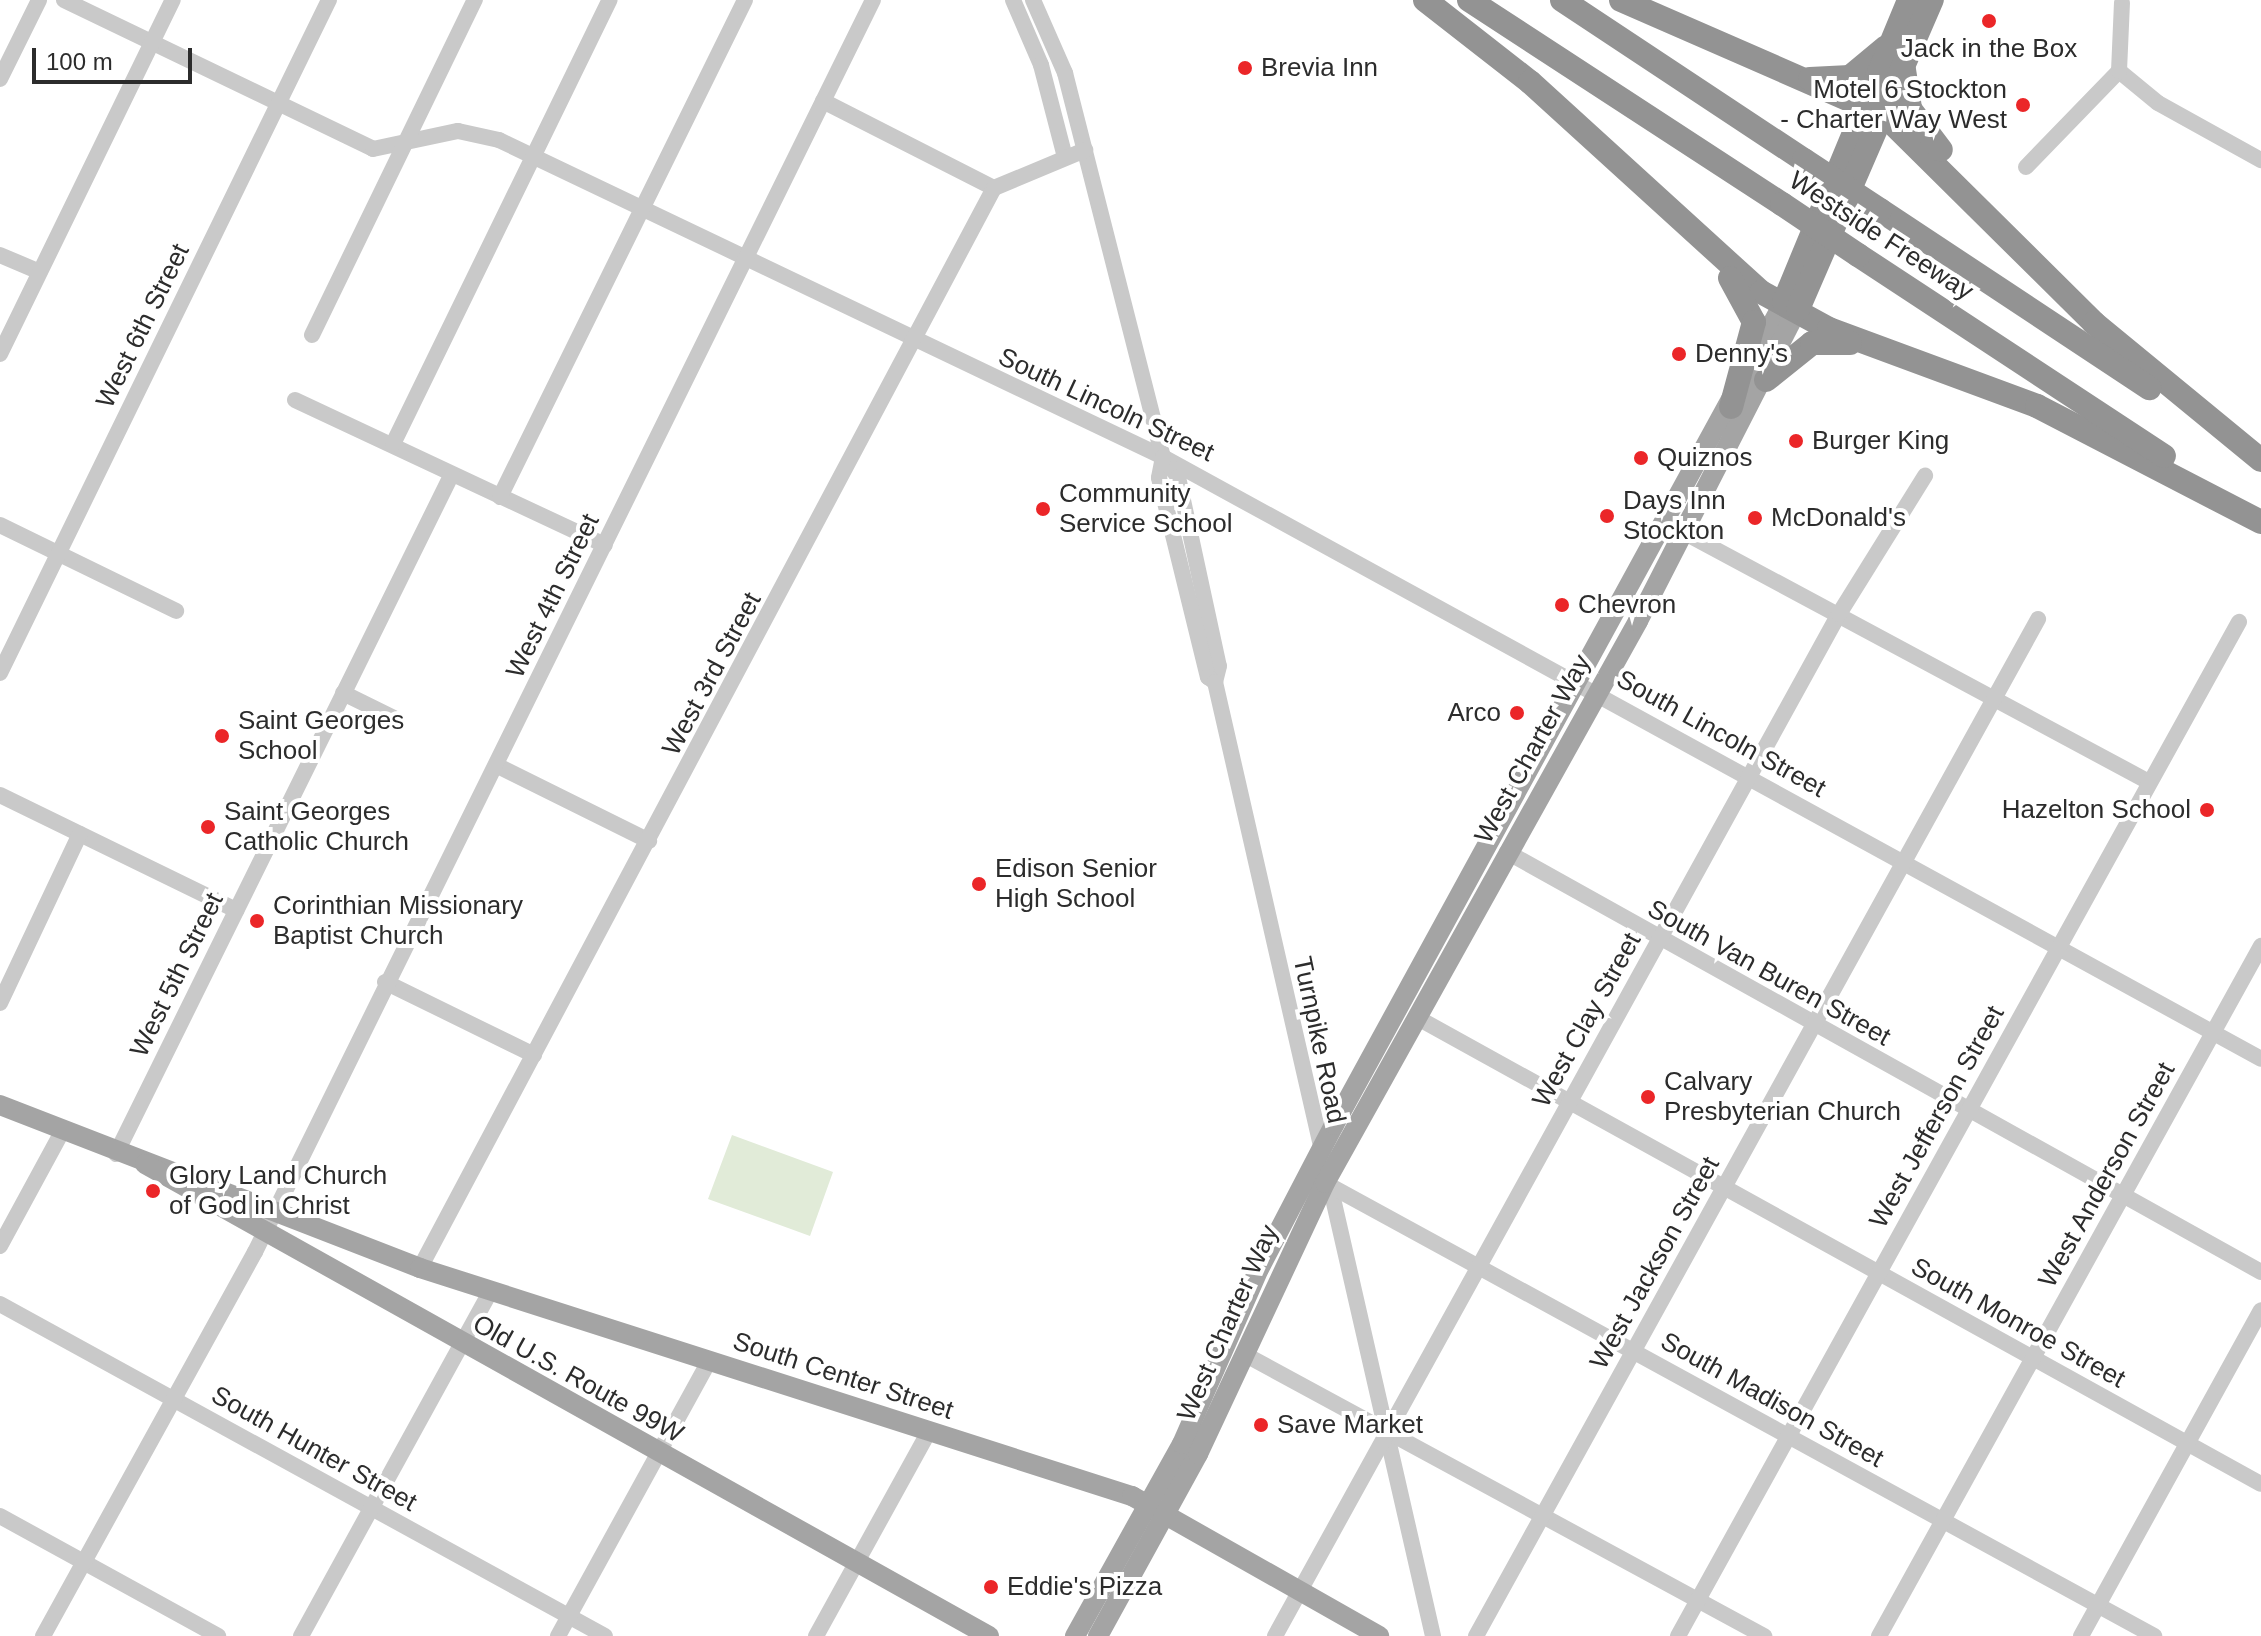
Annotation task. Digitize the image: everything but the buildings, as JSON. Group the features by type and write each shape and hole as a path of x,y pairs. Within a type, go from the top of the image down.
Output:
{"highway":[{"path":"1425,0 1530,82 1741,279 1865,344 2007,392 2261,521"},
{"name":"Westside Freeway","path":"1469,0 2261,521"},
{"name":"Westside Freeway","path":"1562,0 2261,461"},
{"path":"1621,0 1874,111 1967,192 2094,323 2261,461"},
{"name":"West Charter Way","path":"1791,306 1874,111 1891,43 1926,1"},
{"name":"West Charter Way","path":"1874,111 1903,70 1926,1"},
{"path":"1800,78 1850,77 1891,43"},
{"path":"1903,70 1910,109 1963,176 1967,192"},
{"path":"1692,234 1752,313 1731,407"},
{"path":"1766,380 1812,343 1865,344"}],"main road":[{"name":"West Charter Way","path":"1156,1510 1319,1157 1520,791 1685,533 1766,380 1791,306"},
{"name":"West Charter Way","path":"1156,1510 1244,1354 1325,1183 1507,852 1707,450 1791,306"},
{"path":"1685,533 1684,513 1708,469 1707,450"},
{"path":"1507,852 1520,791"},
{"path":"1416,1017 1410,1010 1432,967 1427,960"},
{"name":"Old U.S. Route 99W","path":"0,1105 145,1164 461,1345 989,1636"},
{"name":"Old U.S. Route 99W","path":"145,1164 162,1164 270,1211"},
{"name":"South Center Street","path":"270,1211 420,1268 929,1431 1156,1510 1379,1636"},
{"path":"1075,1636 1156,1510"},
{"path":"1098,1636 1156,1510"}],"street":[{"path":"0,79 39,0"},
{"name":"South Lincoln Street","path":"64,0 373,149 406,141 476,132 1163,457 1588,687 2261,1059"},
{"path":"0,354 173,0"},
{"name":"West 6th Street","path":"0,673 329,0"},
{"path":"312,335 475,0"},
{"path":"393,444 610,0"},
{"path":"500,497 745,0"},
{"name":"West 4th Street","path":"43,1636 264,1231 270,1211 496,765 873,0"},
{"path":"1013,0 1041,65 1065,157"},
{"name":"Turnpike Road","path":"1033,0 1065,73 1163,457 1178,477 1319,1157 1433,1636"},
{"path":"2026,167 2119,71 2122,1"},
{"path":"2119,71 2158,103 2261,160"},
{"path":"823,101 994,188 1085,150"},
{"name":"West 3rd Street","path":"420,1268 917,342 994,188"},
{"path":"0,255 40,272"},
{"path":"295,400 605,545"},
{"name":"West 5th Street","path":"116,1154 452,474"},
{"name":"West Clay Street","path":"1275,1636 1839,614 1925,476"},
{"path":"0,525 176,611"},
{"path":"1685,533 2149,782"},
{"name":"West Jackson Street","path":"1476,1636 2038,619"},
{"name":"West Jefferson Street","path":"1678,1636 2239,622"},
{"path":"343,693 398,720"},
{"path":"496,765 649,841"},
{"path":"0,795 236,910"},
{"path":"0,1003 80,834"},
{"name":"South Van Buren Street","path":"1507,852 1659,940 2261,1272"},
{"name":"West Anderson Street","path":"1879,1636 2261,946"},
{"path":"385,982 534,1055"},
{"name":"South Monroe Street","path":"1416,1017 2261,1484"},
{"path":"0,1246 62,1132"},
{"name":"South Madison Street","path":"1325,1183 2154,1636"},
{"path":"301,1636 491,1291"},
{"name":"South Hunter Street","path":"0,1304 605,1636"},
{"path":"2081,1636 2261,1310"},
{"path":"1244,1354 1764,1636"},
{"path":"558,1636 710,1360"},
{"path":"816,1636 929,1431"},
{"path":"0,1516 218,1636"}],"green space":[{"path":"732,1135 833,1172 810,1236 708,1199"}],"place":[{"name":"Jack in the Box","path":"1989,21"},
{"name":"Brevia Inn","path":"1245,68"},
{"name":"Motel 6 Stockton - Charter Way West","path":"2023,105"},
{"name":"Denny's","path":"1679,354"},
{"name":"Burger King","path":"1796,441"},
{"name":"Quiznos","path":"1641,458"},
{"name":"Community Service School","path":"1043,509"},
{"name":"Days Inn Stockton","path":"1607,516"},
{"name":"McDonald's","path":"1755,518"},
{"name":"Chevron","path":"1562,605"},
{"name":"Arco","path":"1517,713"},
{"name":"Saint Georges School","path":"222,736"},
{"name":"Hazelton School","path":"2207,810"},
{"name":"Saint Georges Catholic Church","path":"208,827"},
{"name":"Edison Senior High School","path":"979,884"},
{"name":"Corinthian Missionary Baptist Church","path":"257,921"},
{"name":"Calvary Presbyterian Church","path":"1648,1097"},
{"name":"Glory Land Church of God in Christ","path":"153,1191"},
{"name":"Save Market","path":"1261,1425"},
{"name":"Eddie's Pizza","path":"991,1587"}]}
